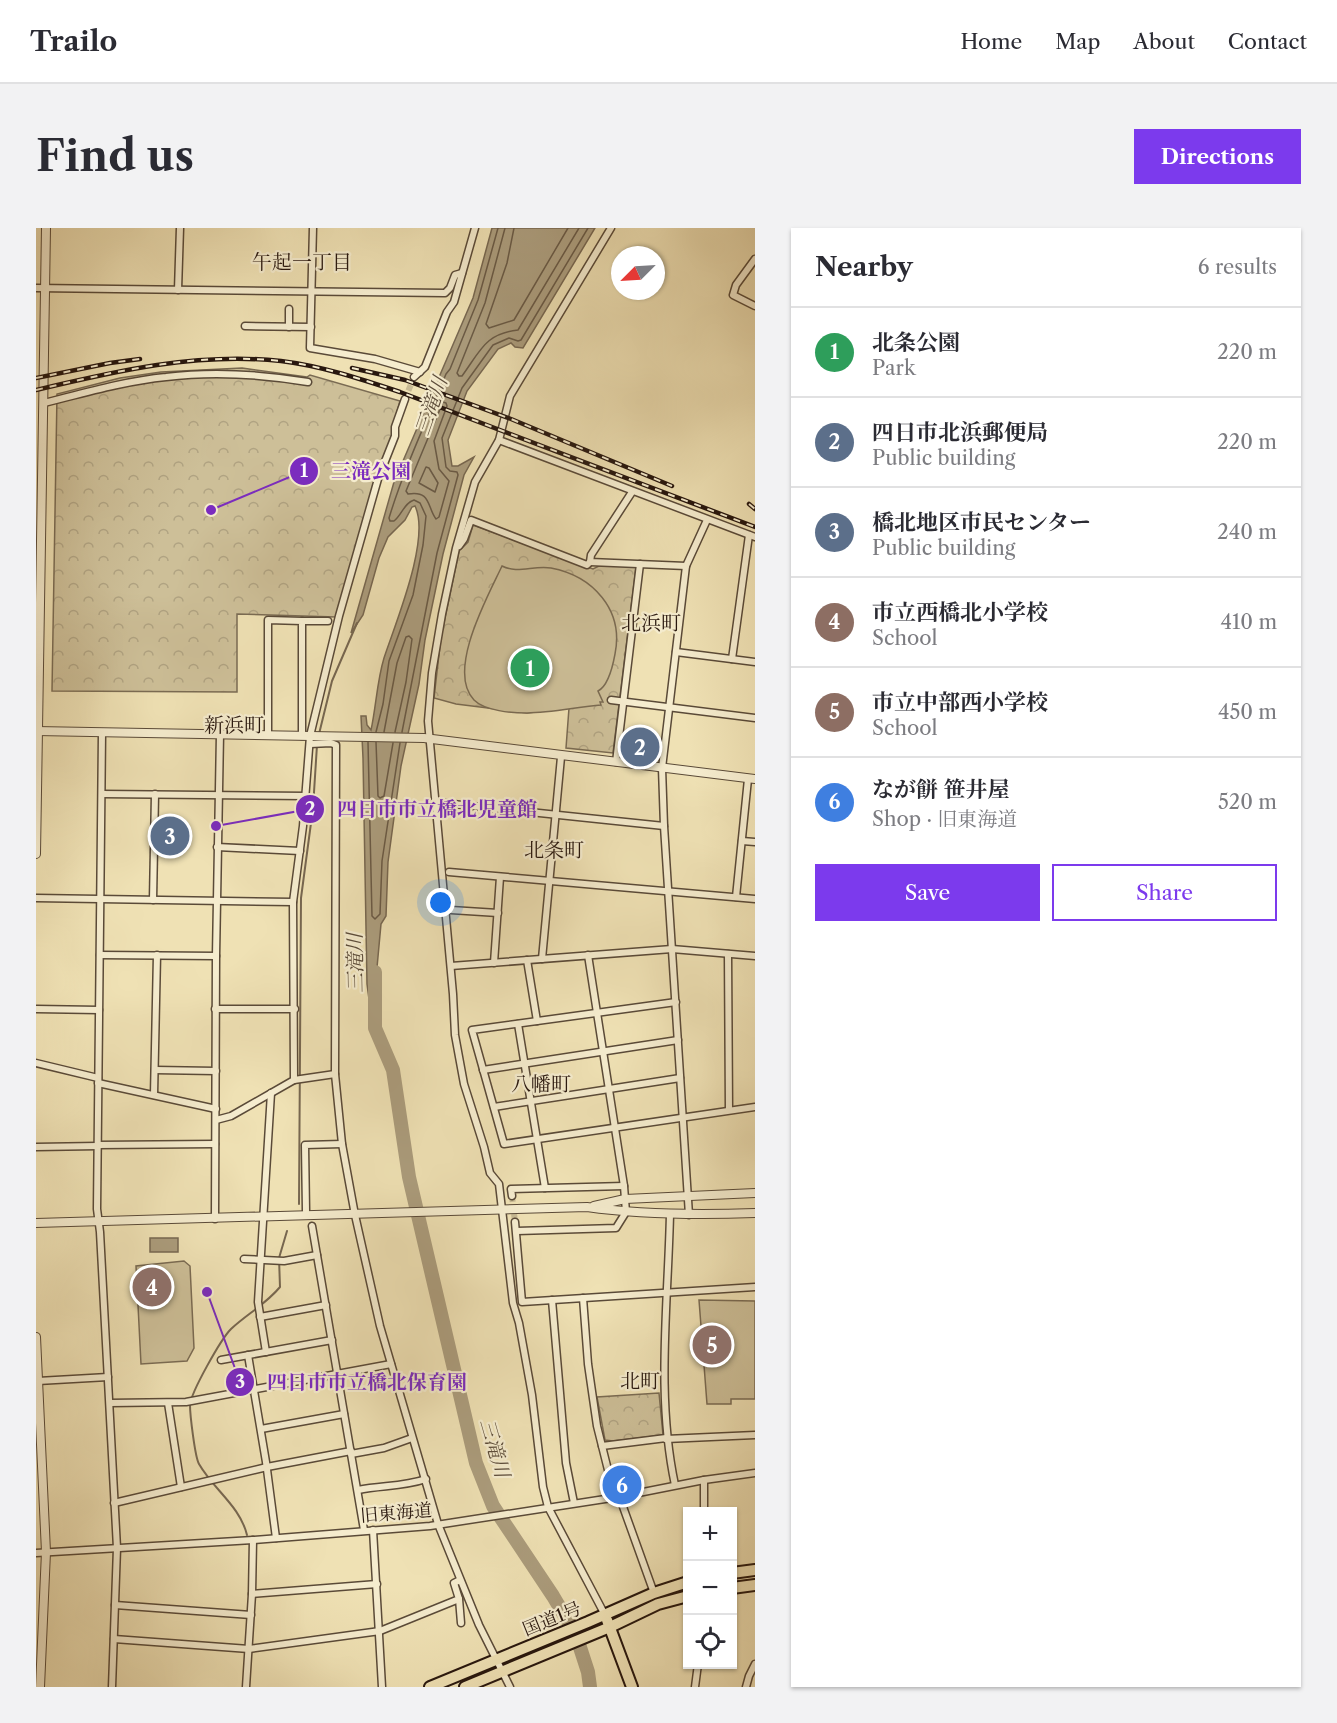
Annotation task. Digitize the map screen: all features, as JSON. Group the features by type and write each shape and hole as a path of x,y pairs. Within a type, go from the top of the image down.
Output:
{"highway":[{"path":"737,1572 755,1570"},
{"name":"国道1号","path":"430,1687 654,1593 683,1583"},
{"path":"737,1587 755,1585"},
{"name":"国道1号","path":"465,1687 610,1627 658,1604 683,1597"},
{"path":"605,1614 632,1687"}],"street":[{"path":"36,854 40,476 44,403 40,352 45,288 46,228"},
{"path":"178,290 180,228"},
{"path":"313,228 310,348 375,359 417,375 425,367 447,312 454,302 475,228"},
{"path":"605,1614 544,1507 532,1395 519,1323 513,1303 499,1184 490,1173 464,1084 455,1035 451,966 427,739 434,663 456,548 475,482 499,440 510,396 611,228"},
{"path":"755,259 736,285 733,295 755,306"},
{"path":"36,288 445,293 450,288 455,275 462,273"},
{"path":"289,309 289,327"},
{"path":"244,326 311,327"},
{"path":"44,403 134,382 196,374 258,375 308,382"},
{"path":"309,739 339,616 378,479 395,436 395,427 405,399"},
{"path":"499,440 752,536 732,659"},
{"path":"590,562 591,555 632,492"},
{"path":"456,548 464,539 471,520 586,565 590,562 687,566"},
{"path":"689,1215 662,768 687,566 707,520"},
{"path":"616,762 640,564"},
{"path":"268,735 268,620 328,621"},
{"path":"296,1079 293,902 306,796 309,739 302,621"},
{"path":"676,652 755,662"},
{"path":"612,700 755,718"},
{"path":"37,732 268,735 309,739 427,739 752,779 736,897"},
{"path":"102,732 97,1209 117,1548 112,1687"},
{"path":"215,1219 216,901 220,734"},
{"path":"309,739 336,745 335,1074 342,1144 357,1215 381,1326 438,1524 495,1660 510,1687"},
{"path":"542,959 561,757"},
{"path":"102,794 306,796"},
{"path":"153,900 155,794"},
{"path":"434,802 664,826"},
{"path":"742,841 755,843"},
{"path":"217,847 300,850"},
{"path":"449,872 755,899"},
{"path":"494,963 500,877"},
{"path":"36,898 293,902"},
{"path":"452,910 498,913"},
{"path":"451,966 672,950 755,956"},
{"path":"728,954 729,1110"},
{"path":"100,955 216,956"},
{"path":"154,1095 157,955"},
{"path":"517,1231 616,1228 626,1212 624,1186 588,955"},
{"path":"527,960 537,1022"},
{"path":"676,1002 472,1030 504,1144 755,1107"},
{"path":"36,1009 99,1010"},
{"path":"216,1009 295,1009"},
{"path":"518,1024 545,1188"},
{"path":"483,1070 678,1040"},
{"path":"36,1063 216,1109"},
{"path":"155,1070 216,1071"},
{"path":"216,1120 231,1116 296,1079 335,1074"},
{"path":"494,1107 680,1078"},
{"path":"266,1352 258,1302 271,1093"},
{"path":"36,1147 215,1144"},
{"path":"306,1210 305,1145 342,1144"},
{"path":"512,1196 511,1189 624,1186"},
{"path":"587,1207 625,1199 755,1193"},
{"path":"36,1223 587,1207 626,1212 689,1215 755,1213"},
{"path":"670,1214 663,1391 666,1438 675,1485"},
{"path":"515,1222 522,1302 755,1287"},
{"path":"312,1226 364,1530"},
{"path":"244,1259 280,1261 317,1255"},
{"path":"583,1298 588,1364 597,1426 613,1490 622,1503 654,1593"},
{"path":"552,1300 566,1464 574,1503"},
{"path":"260,1315 326,1305"},
{"path":"36,1336 38,1421 46,1552 40,1600 40,1687"},
{"path":"221,1360 332,1341"},
{"path":"248,1355 267,1467 276,1538"},
{"path":"110,1403 186,1402 391,1364"},
{"path":"38,1381 108,1377"},
{"path":"168,1403 182,1487"},
{"path":"261,1429 344,1414"},
{"path":"602,1446 666,1438 755,1435"},
{"path":"114,1503 267,1467 384,1448 412,1438"},
{"name":"旧東海道","path":"36,1553 276,1538 438,1524 618,1497 675,1485 755,1473"},
{"path":"358,1490 376,1486 400,1486 426,1479"},
{"path":"704,1480 704,1507"},
{"path":"373,1530 382,1687"},
{"path":"246,1687 253,1539"},
{"path":"460,1580 454,1583 459,1599 461,1623"},
{"path":"252,1594 376,1584"},
{"path":"114,1639 249,1649 380,1631 459,1599"},
{"path":"115,1605 251,1615"},
{"path":"746,1687 755,1664"},
{"path":"695,1687 697,1669"}],"green space":[{"path":"242,368 307,377 310,375 400,401 392,436 378,473 336,617 237,614 237,692 52,691 57,394 120,378 161,372"},
{"path":"473,525 593,569 601,565 636,567 613,753 566,748 569,708 527,713 456,704 434,698 441,637 459,551 468,542"},
{"path":"502,566 514,569 545,567 566,572 592,587 602,598 615,623 617,638 610,675 605,685 598,691 603,702 600,702 601,705 521,713 492,709 474,700 467,687 465,671 467,653 472,633"},
{"path":"184,1261 190,1266 194,1348 187,1361 141,1364 136,1266"},
{"path":"699,1300 755,1301 755,1399 731,1399 731,1404 707,1404"},
{"path":"659,1393 663,1435 605,1440 597,1397"}],"water":[{"path":"492,228 595,228 523,348 515,347 511,343 498,349 467,391 448,440 452,466 458,466 474,457 464,475 443,554 401,766 388,862 386,916 381,924 372,1022 367,984 361,716 366,716 367,725 371,730 384,658 410,582 415,560 419,521 415,506 388,537 379,558 363,615 351,633 394,482 473,298"},
{"path":"150,1238 178,1238 178,1252 150,1252"}],"waterway":[{"path":"319,734 332,681 357,623"},
{"path":"299,1204 301,898 313,808 317,745"},
{"name":"三滝川","path":"375,972 375,1028 393,1070 409,1177 476,1463 493,1506 576,1635 588,1672 590,1687"},
{"path":"247,1535 239,1515 197,1460 190,1405 201,1378 226,1335 280,1287 279,1258 287,1231"}],"tunnel":[{"path":"405,399 414,377"},
{"path":"512,1196 515,1222"}],"railway":[{"path":"36,378 140,359"},
{"path":"36,390 127,370 188,361 250,359 296,363 400,392 755,527"},
{"path":"352,368 405,380 511,419 672,486"},
{"path":"749,504 755,509"}],"place":[{"name":"三滝公園","path":"211,510"},
{"name":"北条公園","path":"530,668"},
{"name":"四日市北浜郵便局","path":"640,747"},
{"name":"四日市市立橋北児童館","path":"216,826"},
{"name":"橋北地区市民センター","path":"170,836"},
{"name":"市立西橋北小学校","path":"152,1287"},
{"name":"四日市市立橋北保育園","path":"207,1292"},
{"name":"市立中部西小学校","path":"712,1345"},
{"name":"なが餅 笹井屋","path":"622,1485"}],"district":[{"name":"午起一丁目","path":"302,262"},
{"name":"北浜町","path":"651,623"},
{"name":"新浜町","path":"234,725"},
{"name":"北条町","path":"554,850"},
{"name":"八幡町","path":"541,1084"},
{"name":"北町","path":"640,1381"}]}
